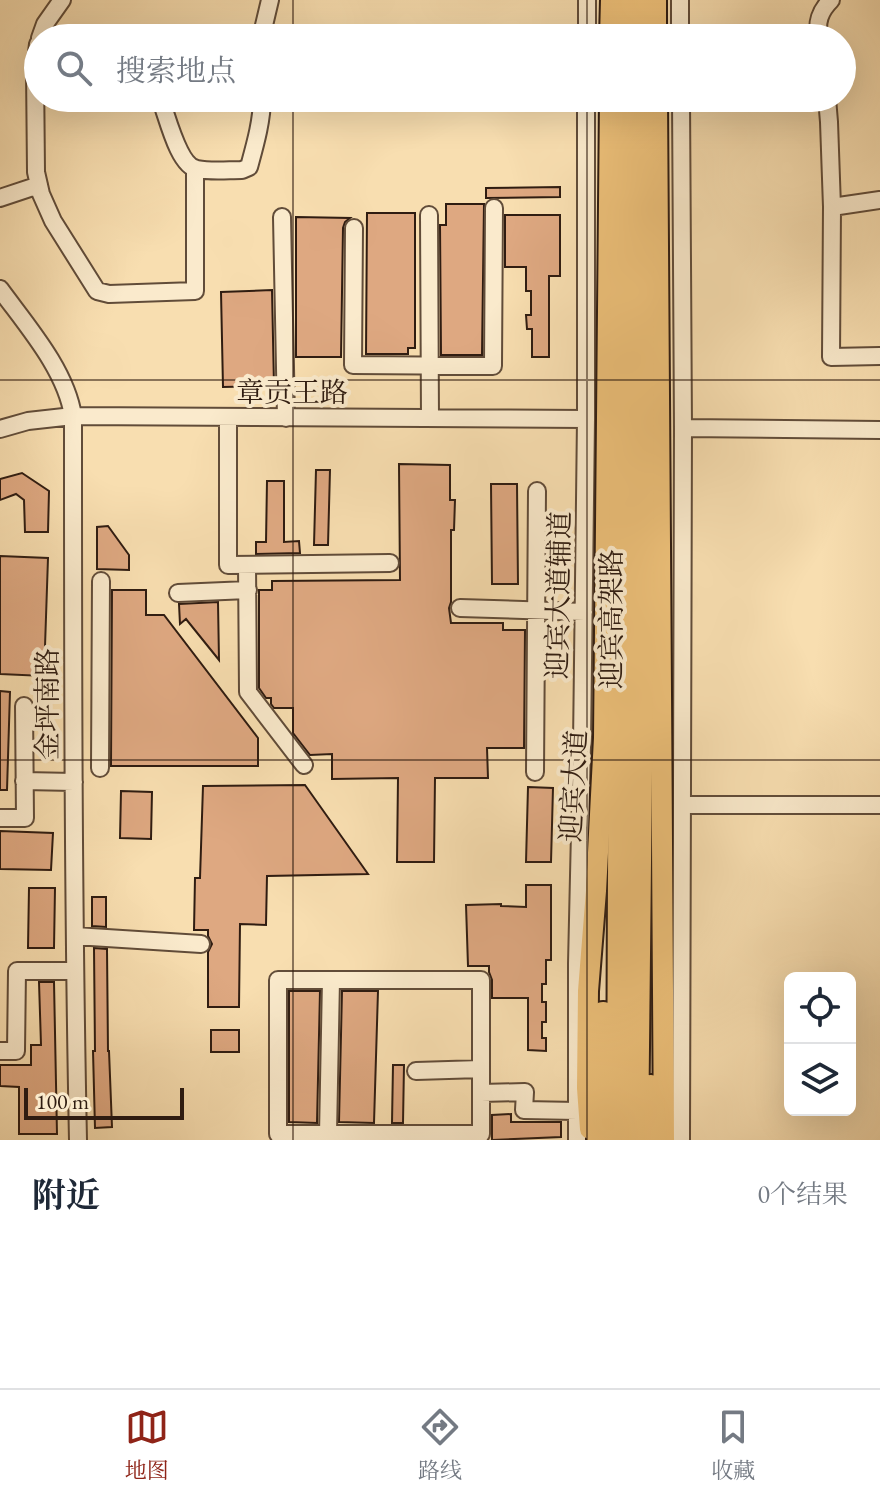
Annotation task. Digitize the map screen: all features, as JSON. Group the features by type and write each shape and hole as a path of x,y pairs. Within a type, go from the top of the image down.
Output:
{"highway":[{"path":"623,0 623,24"},
{"path":"641,0 641,24"},
{"name":"迎宾高架路","path":"623,112 636,1140"},
{"name":"迎宾高架路","path":"619,1140 630,743 641,112"},
{"path":"599,1140 600,1079 630,743"},
{"path":"630,743 646,870 648,1009 655,1140"}],"main road":[{"path":"610,24 611,0"},
{"path":"656,0 656,24"},
{"name":"迎宾大道","path":"591,1140 587,1088 588,991 604,738 610,112"},
{"path":"657,112 664,1140"}],"street":[{"path":"45,24 62,0"},
{"path":"264,24 270,0"},
{"path":"587,0 587,24"},
{"path":"680,0 680,24"},
{"path":"818,24 822,9 831,0"},
{"path":"35,112 39,185 53,221 97,291 109,294 195,291 195,169"},
{"path":"165,112 188,165 195,169 242,170 249,167 262,112"},
{"name":"迎宾大道辅道","path":"577,1140 586,419 586,112"},
{"path":"681,112 681,1140"},
{"path":"828,112 832,207 831,357 880,356"},
{"path":"0,198 39,185"},
{"path":"832,207 880,200"},
{"path":"354,228 353,365 493,366 494,208"},
{"path":"429,215 430,418"},
{"path":"282,217 286,418"},
{"name":"金坪南路","path":"0,289 57,371 71,403 73,416 78,1140"},
{"name":"章贡王路","path":"0,429 28,421 73,416 586,419"},
{"path":"228,417 228,565 390,563"},
{"path":"683,428 880,430"},
{"path":"535,772 537,491"},
{"path":"247,565 248,692 304,765"},
{"path":"100,768 101,581"},
{"path":"178,593 248,590"},
{"path":"460,608 584,612"},
{"path":"73,647 101,646"},
{"path":"0,818 25,818 24,706"},
{"path":"24,781 74,782"},
{"path":"683,805 880,805"},
{"path":"75,936 201,944"},
{"path":"0,1051 16,1051 17,971 75,971"},
{"path":"278,980 331,980 481,980 481,1134 278,1134 278,980"},
{"path":"328,1134 331,980"},
{"path":"416,1071 481,1069"},
{"path":"481,1093 525,1092 524,1110 577,1111"}],"building":[{"path":"560,187 560,197 486,198 486,188"},
{"path":"446,204 484,204 482,355 441,355 440,225 446,225"},
{"path":"367,213 415,213 415,348 408,348 408,354 366,354"},
{"path":"505,215 560,215 560,276 549,276 549,357 532,357 532,329 527,329 526,315 531,315 531,291 526,291 526,267 505,267"},
{"path":"296,217 350,218 343,228 341,357 296,357"},
{"path":"272,290 274,386 223,387 221,292"},
{"path":"399,464 450,465 450,500 455,500 454,530 451,530 451,623 503,623 503,630 525,630 524,748 487,748 488,778 435,778 434,862 397,862 398,778 332,779 332,754 310,755 293,733 293,708 274,708 271,698 266,698 259,688 259,590 272,590 272,581 400,580"},
{"path":"316,470 330,470 328,545 314,545"},
{"path":"22,473 49,491 48,532 25,532 24,500 16,494 0,500 0,479"},
{"path":"267,481 284,481 284,542 299,541 300,553 256,554 256,542 266,542"},
{"path":"491,484 517,484 518,584 492,584"},
{"path":"108,526 129,555 129,570 97,569 97,527"},
{"path":"0,556 48,558 44,676 0,674"},
{"path":"112,590 146,590 146,615 164,615 258,738 258,766 111,766"},
{"path":"218,602 219,660 186,619 180,624 179,604"},
{"path":"0,691 10,692 7,790 0,790"},
{"path":"305,785 368,874 267,876 266,925 240,924 239,1007 208,1007 208,952 212,944 208,930 194,930 195,878 200,878 203,786"},
{"path":"528,787 553,788 551,862 526,862"},
{"path":"121,791 152,792 151,839 120,838"},
{"path":"0,831 53,833 51,870 0,869"},
{"path":"526,885 551,885 551,960 546,960 546,984 542,984 546,1022 542,1022 542,1038 546,1038 546,1051 528,1050 528,998 492,998 489,966 468,966 466,905 526,907"},
{"path":"29,888 55,888 54,948 28,948"},
{"path":"92,897 106,897 106,927 92,926"},
{"path":"94,948 107,949 112,1127 95,1128 93,1051"},
{"path":"39,982 54,982 57,1134 19,1134 19,1087 0,1086 0,1065 31,1065 31,1045 41,1045"},
{"path":"289,991 320,991 317,1123 289,1122"},
{"path":"342,991 378,991 374,1123 339,1122"},
{"path":"211,1030 239,1030 239,1052 211,1052"},
{"path":"393,1065 404,1065 403,1123 392,1123"},
{"path":"511,1114 511,1122 561,1122 561,1137 492,1140 492,1115"}]}
